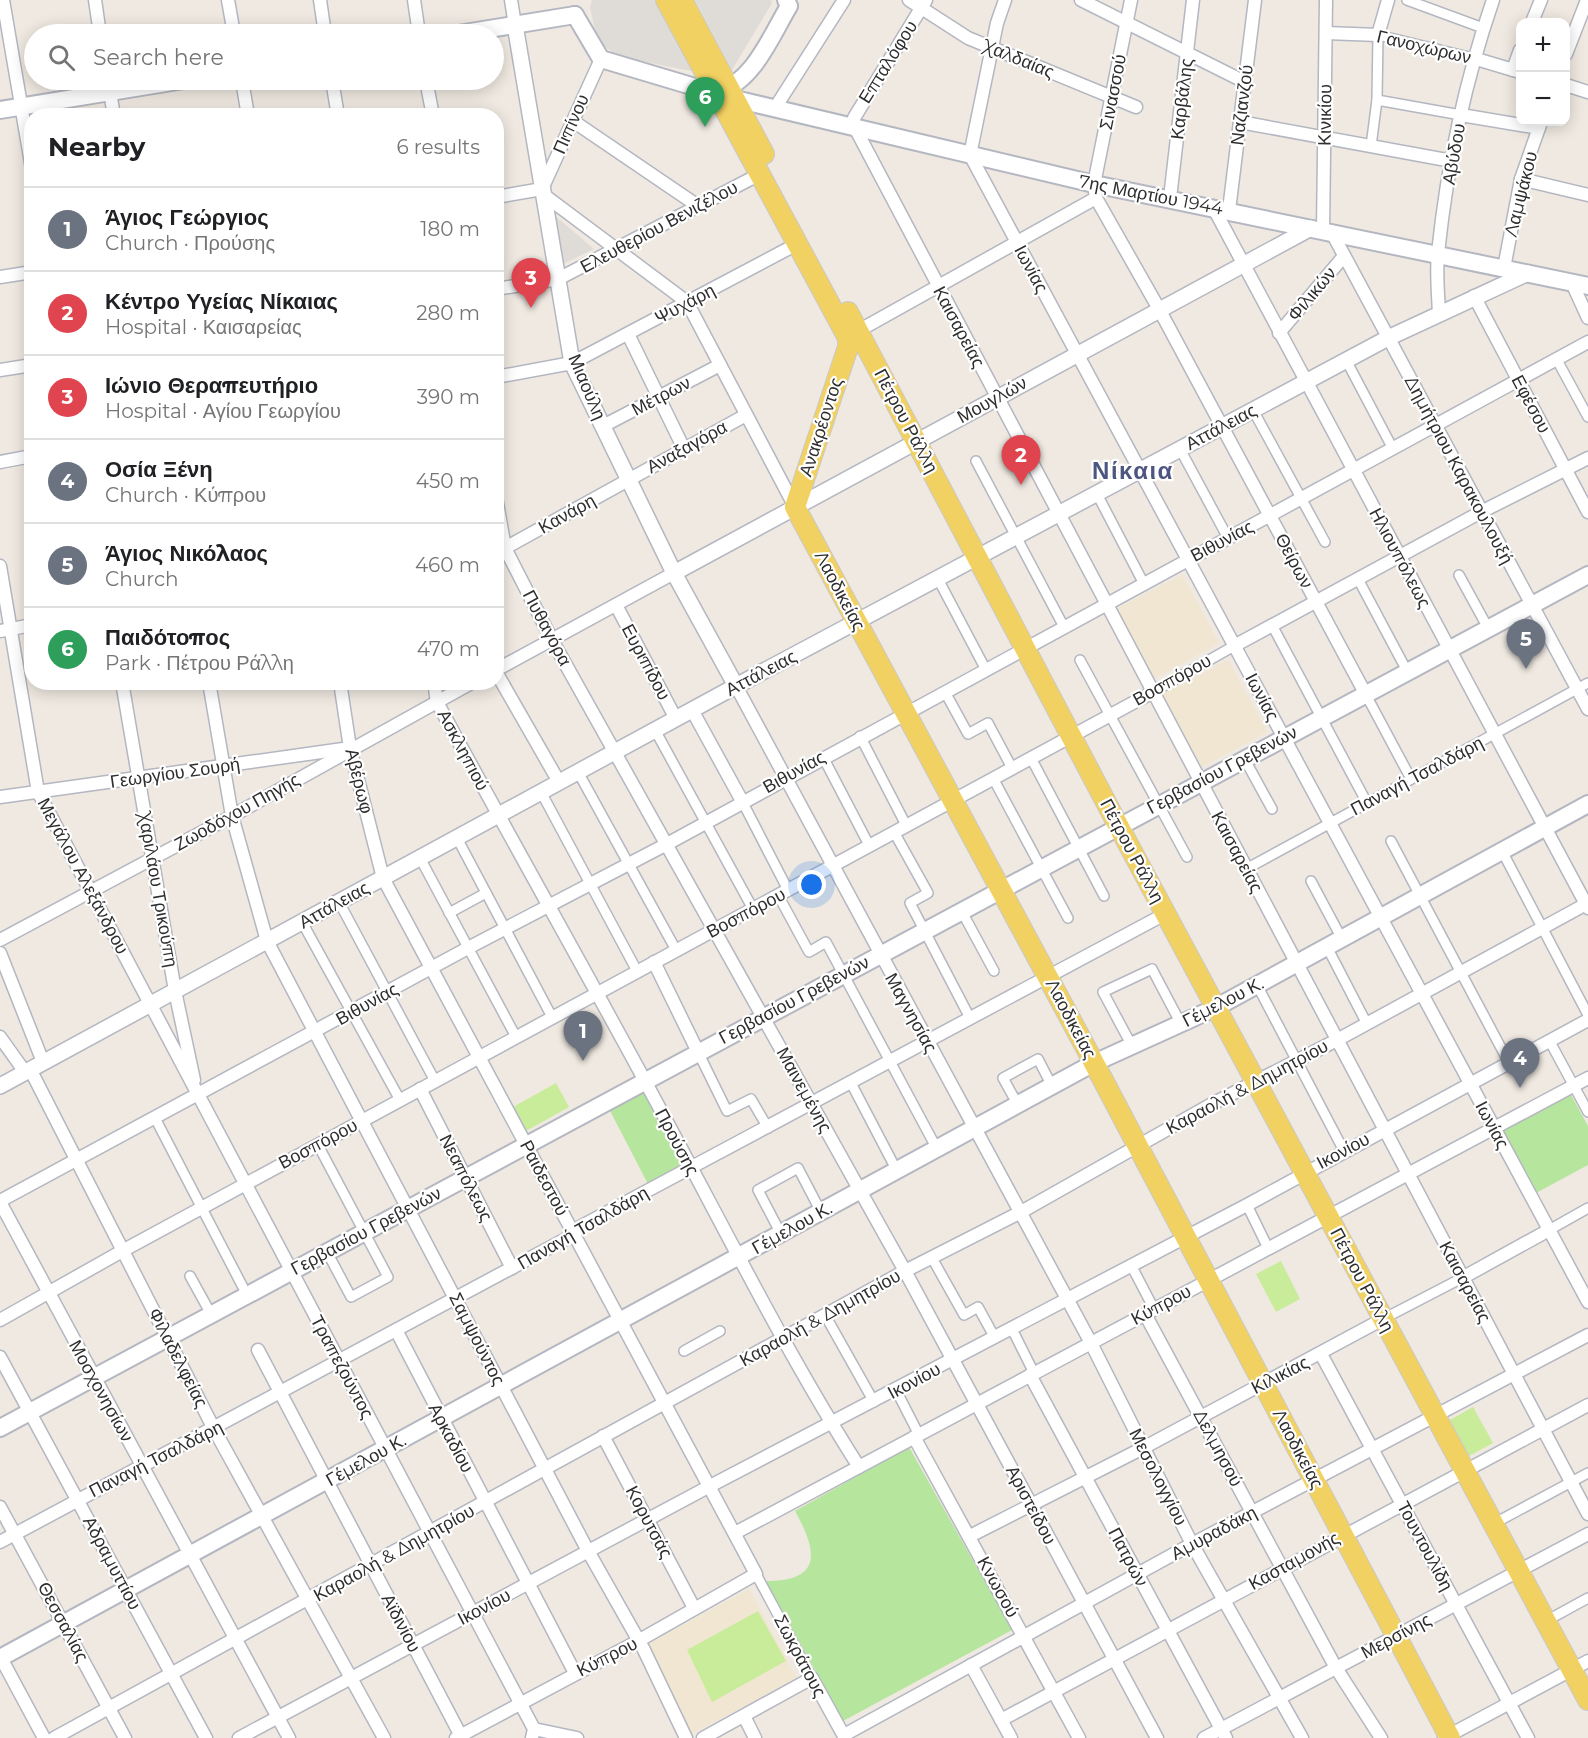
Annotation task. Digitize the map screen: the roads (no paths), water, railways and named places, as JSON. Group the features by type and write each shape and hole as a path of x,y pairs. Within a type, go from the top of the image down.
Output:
{"main road":[{"name":"Πέτρου Ράλλη","path":"666,0 755,137 853,339 916,441 1215,1008 1545,1621 1580,1666 1588,1700"},
{"name":"Πέτρου Ράλλη","path":"682,0 727,93 760,174 846,335 853,339"},
{"path":"727,93 746,76 789,2"},
{"path":"504,27 578,8 601,59"},
{"name":"7ης Μαρτίου 1944","path":"601,59 773,107 970,155 1095,191 1170,198 1580,284"},
{"path":"0,110 91,90"},
{"path":"755,137 759,115 773,107"},
{"name":"Ανακρέοντος","path":"795,507 853,339"},
{"name":"Λαοδικείας","path":"795,507 1138,1145 1448,1737"},
{"name":"Γερβασίου Γρεβενών","path":"0,1428 1588,574"},
{"name":"Γέμελου Κ.","path":"0,1658 1094,1063 1215,1008 1588,804"}],"street":[{"path":"3,0 24,123"},
{"path":"95,0 99,24"},
{"path":"228,0 232,24"},
{"path":"320,0 324,24"},
{"path":"414,0 418,24"},
{"path":"512,0 515,25"},
{"path":"773,107 844,0"},
{"name":"Χαλδαίας","path":"909,0 924,4 951,29 1136,107"},
{"path":"970,155 992,48 1005,0"},
{"path":"1081,0 1245,82"},
{"name":"Σινασσού","path":"1095,191 1131,0"},
{"name":"Καρβάλης","path":"1170,198 1193,0"},
{"name":"Ναζιανζού","path":"1221,209 1240,122 1255,0"},
{"name":"Κινικίου","path":"1321,230 1325,137 1326,0"},
{"path":"1371,146 1377,100 1378,35 1388,0"},
{"path":"1407,0 1418,2 1484,28"},
{"name":"Αβύδου","path":"1438,313 1438,255 1452,161 1473,58 1493,0"},
{"path":"1534,18 1541,0"},
{"path":"1570,44 1587,0"},
{"name":"Επταλόφου","path":"854,126 854,118 924,4"},
{"name":"Μιαούλη","path":"515,25 572,363 674,573 736,686"},
{"name":"Γανοχώρων","path":"1326,33 1378,35 1516,71"},
{"name":"Πιπίνου","path":"543,192 601,59"},
{"path":"1570,86 1588,92"},
{"path":"110,90 113,108"},
{"path":"244,90 247,108"},
{"path":"334,90 337,108"},
{"path":"428,90 431,108"},
{"path":"1377,100 1516,122"},
{"path":"573,121 698,206"},
{"path":"1240,122 1452,161"},
{"name":"Καισαρείας","path":"854,126 1588,1514"},
{"name":"Λαμψάκου","path":"1504,268 1521,179 1540,126"},
{"name":"Ιωνίας","path":"970,155 1588,1302"},
{"name":"Ελευθερίου Βενιζέλου","path":"504,288 558,279 760,174"},
{"path":"1521,179 1588,195"},
{"path":"853,339 1095,191"},
{"name":"Θείρων","path":"1095,191 1412,779"},
{"path":"504,196 543,192 687,302"},
{"name":"Ηλιουπόλεως","path":"1221,209 1243,264 1279,333 1587,905"},
{"name":"Δημήτριου Καρακουλουξή","path":"1321,230 1344,256 1532,604 1583,686 1588,709"},
{"name":"Μουγλών","path":"674,573 1243,264 1321,230"},
{"name":"Ψυχάρη","path":"504,376 572,363 797,244"},
{"name":"Φιλικών","path":"1279,333 1344,256"},
{"path":"0,277 24,273"},
{"name":"Αττάλειας","path":"0,1086 736,686 1306,381 1438,313 1528,273"},
{"path":"1580,284 1588,318"},
{"name":"Εφέσου","path":"1474,296 1588,512"},
{"name":"Λαοδικείας","path":"687,302 795,507"},
{"path":"628,334 684,449"},
{"name":"Βιθυνίας","path":"0,1202 505,928 667,844 784,777 1436,427 1588,342"},
{"path":"1346,360 1393,449"},
{"path":"1557,360 1588,417"},
{"name":"Μέτρων","path":"603,426 720,365"},
{"path":"0,370 24,366"},
{"path":"1253,410 1325,542"},
{"name":"Αναξαγόρα","path":"628,479 746,415"},
{"path":"1180,450 1228,538"},
{"path":"0,462 24,458"},
{"name":"Βοσπόρου","path":"0,1320 202,1207 1111,715 1399,556 1588,458"},
{"path":"976,461 1064,627"},
{"name":"Κανάρη","path":"504,547 628,479"},
{"path":"1097,494 1144,584"},
{"name":"Πυθαγόρα","path":"504,554 615,752"},
{"name":"Μεγάλου Αλεξάνδρου","path":"0,566 5,630 38,792 150,1004"},
{"path":"504,667 674,573"},
{"path":"1459,575 1488,628"},
{"path":"938,579 986,670"},
{"path":"1358,579 1407,671"},
{"name":"Ευριπίδου","path":"616,605 676,719"},
{"path":"1272,625 1367,803"},
{"path":"5,630 24,627"},
{"path":"1080,660 1187,857"},
{"path":"504,685 559,782"},
{"name":"Μαγνησίας","path":"736,686 879,955 1021,1212"},
{"name":"Παναγή Τσαλδάρη","path":"1246,869 1583,686"},
{"name":"Χαριλάου Τρικούπη","path":"123,690 175,991"},
{"name":"Σαμψούντος","path":"210,690 232,816 267,941 588,1551 638,1641 686,1738"},
{"name":"Αβέρωφ","path":"341,690 350,748 383,878"},
{"name":"Ασκληπιού","path":"435,690 437,702 498,816"},
{"name":"Ζωοδόχου Πηγής","path":"0,940 232,816 350,748 459,690"},
{"path":"945,692 968,734 988,723 1012,768"},
{"path":"692,710 742,801 809,952 826,942 937,1149"},
{"path":"656,730 753,909"},
{"path":"861,736 906,825"},
{"name":"Γεωργίου Σουρή","path":"0,797 350,748"},
{"name":"Μαινεμένης","path":"615,752 905,1271"},
{"path":"822,757 869,846"},
{"path":"1031,758 1104,896"},
{"path":"1244,758 1272,809"},
{"path":"579,772 676,950"},
{"path":"993,778 1068,918"},
{"path":"541,792 638,971"},
{"name":"Προύσης","path":"498,816 597,993 739,1257 832,1424 859,1467"},
{"path":"894,832 928,892 910,903 970,1018"},
{"path":"457,838 552,1017"},
{"path":"1391,841 1508,1061"},
{"path":"1502,851 1588,1018"},
{"path":"420,858 516,1037"},
{"name":"Ραιδεστού","path":"383,878 756,1574"},
{"path":"1311,881 1342,939"},
{"path":"450,913 486,892"},
{"path":"339,902 435,1081"},
{"name":"Καραολή & Δημητρίου","path":"54,1738 372,1566 545,1468 905,1271 1021,1212 1138,1145 1587,905"},
{"path":"961,910 994,971"},
{"name":"Παναγή Τσαλδάρη","path":"0,1542 281,1394 575,1234 576,1229 1165,914"},
{"path":"302,922 400,1100"},
{"path":"1327,947 1367,1024"},
{"path":"0,953 33,1068"},
{"path":"654,962 727,1111 751,1099 768,1128"},
{"path":"1131,1046 1103,992 1152,969 1181,1024"},
{"path":"1257,985 1344,1150"},
{"name":"Τραπεζούντος","path":"175,991 197,1095"},
{"name":"Τραπεζούντος","path":"150,1004 431,1533 520,1703 533,1733"},
{"name":"Ικονίου","path":"238,1738 710,1486 874,1402 1247,1204 1588,1018"},
{"path":"0,1037 33,1068"},
{"path":"1549,1040 1588,1112"},
{"path":"1018,1105 1003,1078 1038,1059 1052,1086"},
{"name":"Φιλαδελφείας","path":"33,1068 76,1160 214,1430 310,1599 384,1738"},
{"name":"Κύπρου","path":"735,1533 1588,1078"},
{"path":"850,1083 897,1171"},
{"name":"Νεαπόλεως","path":"420,1089 512,1268"},
{"path":"155,1118 247,1295"},
{"path":"318,1144 388,1277 351,1297 327,1252"},
{"path":"781,1234 758,1190 798,1168 821,1212"},
{"name":"Μοσχονησίων","path":"0,1202 289,1738"},
{"path":"1247,1204 1268,1248"},
{"name":"Κιλικίας","path":"970,1536 1321,1354 1588,1208"},
{"name":"Μεσολογγίου","path":"1021,1212 1090,1342 1192,1544 1302,1738"},
{"path":"932,1258 964,1315 978,1307 994,1338"},
{"path":"1131,1264 1150,1311"},
{"name":"Αριστείδου","path":"905,1271 1157,1738"},
{"path":"190,1276 211,1314"},
{"name":"Δελμησού","path":"1150,1311 1200,1416 1252,1513 1336,1668 1381,1738"},
{"path":"825,1315 874,1402"},
{"path":"1012,1329 1032,1374"},
{"name":"Αρκαδίου","path":"396,1330 575,1673"},
{"path":"684,1351 720,1331"},
{"name":"Αμυραδάκη","path":"844,1737 1192,1544 1588,1335"},
{"name":"Αϊδινίου","path":"258,1350 459,1737"},
{"name":"Τουντουλίδη","path":"1321,1354 1528,1738"},
{"name":"Αδραμυττίου","path":"0,1357 206,1738"},
{"name":"Πατρών","path":"1032,1374 1223,1733"},
{"path":"896,1390 916,1436"},
{"name":"Κασταμονής","path":"1001,1720 1343,1534 1588,1405"},
{"name":"Κορυτσάς","path":"603,1436 694,1608"},
{"name":"Κνωσού","path":"916,1436 1079,1738"},
{"path":"1493,1524 1588,1473"},
{"name":"Θεσσαλίας","path":"0,1507 125,1738"},
{"name":"Μερσίνης","path":"1204,1738 1223,1733 1280,1697 1588,1534"},
{"name":"Κύπρου","path":"459,1737 638,1641 756,1574"},
{"name":"Σωκράτους","path":"756,1574 844,1737"},
{"path":"1545,1621 1588,1598"},
{"path":"0,1658 44,1738"},
{"path":"971,1665 1011,1738"},
{"path":"1448,1737 1580,1666"},
{"path":"703,1738 812,1678"},
{"path":"744,1716 755,1738"},
{"path":"533,1733 577,1738"}],"place":[{"name":"Παιδότοπος","path":"705,127"},
{"name":"Ιώνιο Θεραπευτήριο","path":"531,308"},
{"name":"Κέντρο Υγείας Νίκαιας","path":"1021,485"},
{"name":"Άγιος Νικόλαος","path":"1526,669"},
{"name":"Άγιος Γεώργιος","path":"583,1061"},
{"name":"Οσία Ξένη","path":"1520,1088"}],"district":[{"name":"Νίκαια","path":"1133,471"}]}
